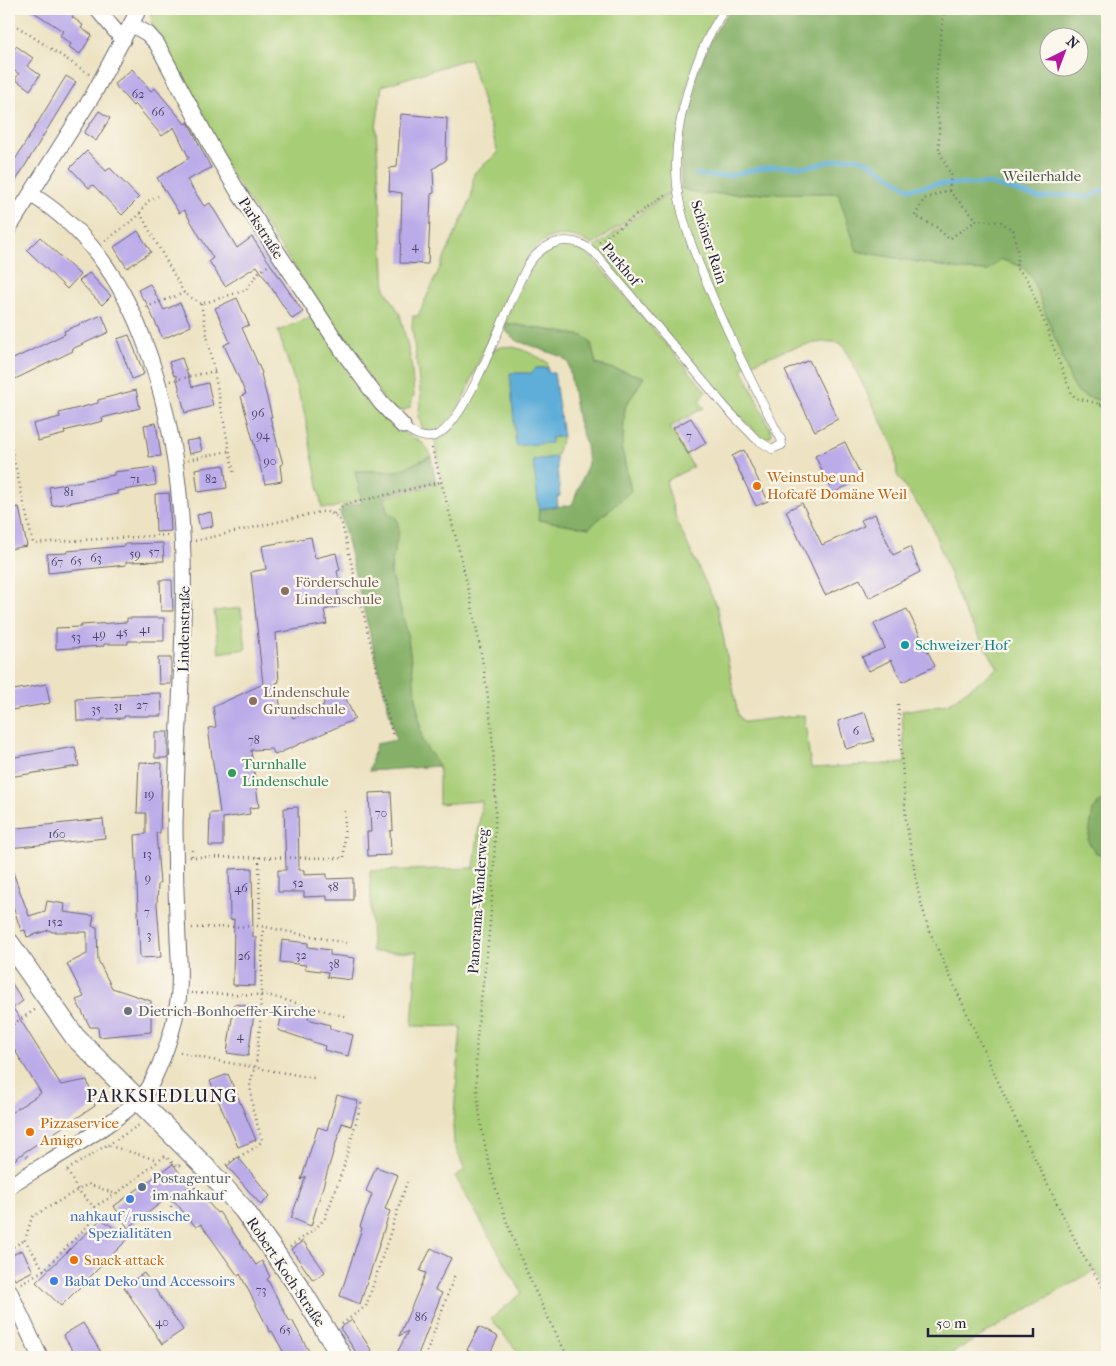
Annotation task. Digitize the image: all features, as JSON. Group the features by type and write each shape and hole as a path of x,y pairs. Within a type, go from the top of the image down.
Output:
{"street":[{"path":"97,9 123,40"},
{"path":"9,228 32,195 101,81 139,9"},
{"name":"Parkstraße","path":"131,24 155,42 240,195 344,353 381,403 403,426"},
{"name":"Lindenstraße","path":"9,1186 124,1113 145,1107 149,1087 166,1047 175,1017 179,992 176,805 184,639 184,538 176,462 160,384 133,312 113,276 94,249 63,216 32,195"},
{"name":"Robert-Koch-Straße","path":"9,943 48,1001 78,1041 211,1173 244,1210 278,1256 342,1357"},
{"path":"9,1290 40,1357"}],"lane":[{"name":"Schöner Rain","path":"725,9 704,46 689,88 679,141 678,188 691,242 704,276 756,392 781,439 780,446"},
{"name":"Parkhof","path":"427,437 446,430 463,406 519,281 533,257 544,246 557,241 576,241 590,249 733,415 764,445 772,449 780,446"},
{"path":"403,426 415,434 427,437"}],"path":[{"path":"944,9 936,77 938,97 935,112 939,120 939,150 950,175 949,190 977,220"},
{"path":"9,22 101,81"},
{"path":"949,190 924,199 915,216 935,226 949,239 977,220 1002,222 1013,230 1018,254 1016,268 1024,275 1030,285 1071,393 1076,398 1100,404 1107,401"},
{"path":"590,249 666,194"},
{"path":"94,249 140,213 150,200 158,196"},
{"path":"140,213 184,293 202,304 228,451 234,474"},
{"path":"202,304 246,290 258,272"},
{"path":"133,312 184,293"},
{"path":"160,384 215,371"},
{"path":"1100,404 1107,413"},
{"name":"Panorama-Wanderweg","path":"427,437 432,450 475,626 491,721 494,767 492,894 476,1053 480,1110 491,1169 508,1227 526,1273 568,1357"},
{"path":"9,439 33,543 184,538 201,541 320,512 334,514 342,524 392,738"},
{"path":"176,462 228,451"},
{"path":"334,514 344,505 440,482"},
{"path":"898,704 906,822 919,896 929,930 1011,1110 1082,1254 1107,1294"},
{"path":"176,857 344,858 345,809"},
{"path":"192,848 192,856"},
{"path":"171,1207 172,1201 211,1173 262,1142 250,1087 255,1067 262,995 259,857"},
{"path":"178,930 261,927 346,942"},
{"path":"179,992 262,995 347,1018"},
{"path":"9,1026 48,1001"},
{"path":"166,1047 207,1060 314,1078"},
{"path":"278,1256 317,1227 325,1218 342,1172 362,1101"},
{"path":"67,1170 135,1129 145,1107"},
{"path":"94,1208 116,1194 157,1160 108,1145"},
{"path":"9,1290 44,1270 96,1217 94,1208 77,1189 59,1154"},
{"path":"328,1334 366,1306 407,1182"},
{"path":"9,1249 25,1240 32,1217 77,1189 88,1184 116,1194"},
{"path":"25,1240 44,1270"},
{"path":"425,1357 455,1274"}],"green space":[{"path":"150,9 721,9 702,42 686,87 675,187 592,245 581,239 563,235 545,240 533,251 509,291 460,405 444,426 434,432 428,432 423,429 418,416 421,397 412,327 413,316 418,316 471,199 474,173 498,153 470,58 382,86 376,128 385,289 400,314 411,361 414,395 410,407 403,411 396,411 389,407 231,174 153,30"},
{"name":"Weilerhalde","path":"730,9 1107,9 1107,406 1105,402 1084,396 1074,389 1032,278 1023,267 1000,259 988,271 962,270 857,251 838,193 700,194 681,188 682,142 686,118 698,71 717,28"},
{"path":"681,188 700,194 838,193 858,251 962,270 988,271 1000,259 1023,267 1032,278 1084,396 1105,402 1107,406 1107,797 1097,804 1095,852 1107,857 1107,1288 1095,1270 945,1357 522,1357 491,1319 522,1293 455,1176 465,1170 454,1144 453,1125 461,1027 412,1026 417,952 372,952 370,871 474,868 482,801 439,804 439,766 422,741 407,632 391,575 397,519 387,512 385,497 442,483 435,440 446,433 459,419 494,350 500,347 521,349 547,362 548,368 536,368 551,443 551,438 563,436 556,457 534,460 539,508 538,520 631,491 622,450 625,407 644,377 596,364 591,343 584,336 505,323 531,269 546,251 555,246 577,247 590,255 706,391 699,401 704,408 670,427 693,467 666,481 677,522 718,609 738,715 744,722 804,715 811,768 905,763 902,711 948,704 998,668 964,612 931,524 897,475 895,449 843,345 834,342 808,344 764,358 742,368 772,433 771,436 763,439 714,390 594,248 666,195"},
{"path":"313,316 396,427 421,442 431,456 398,471 355,471 362,499 332,508 322,508 304,411 278,331"},
{"path":"505,323 584,336 591,343 596,364 644,377 625,407 622,450 631,491 589,528 538,520 539,509 572,505 588,464 586,445 578,421 568,362 562,357 515,340 505,330"},
{"path":"431,456 436,482 384,495 387,512 397,519 399,530 390,571 407,632 422,741 439,766 369,771 376,744 396,740 340,512 342,507 362,502 355,471 398,471"},
{"path":"241,608 246,649 219,653 214,611"},
{"path":"1107,797 1106,857 1095,852 1088,841 1093,810"}],"water":[{"path":"536,368 548,368 548,373 554,373 563,436 551,438 551,443 516,446 510,373 532,373"},
{"path":"556,457 560,496 557,497 558,506 539,509 533,460"}],"building":[{"path":"29,9 78,9 72,17 83,25 81,28 92,35 80,54 69,47 71,44 60,36 63,31"},
{"path":"16,46 33,58 27,66 40,75 30,90 15,79 19,74 9,67 9,57"},
{"path":"132,69 151,91 155,88 185,124 188,122 211,168 187,180 204,206 210,203 237,248 252,237 303,312 292,319 257,266 225,286 209,261 213,258 184,210 179,213 157,178 189,158 174,127 162,136 135,104 133,106 114,84"},
{"path":"66,76 76,82 9,192 9,166 13,159 15,160"},
{"path":"99,111 110,118 96,141 84,133"},
{"path":"401,114 447,118 446,160 433,169 434,193 431,194 428,264 400,263 402,193 389,191 390,168 397,167"},
{"path":"87,151 106,171 110,168 139,198 122,215 93,185 89,188 70,168"},
{"path":"138,231 151,252 127,268 114,247"},
{"path":"40,237 80,275 67,289 27,250"},
{"path":"89,273 111,296 102,305 79,281"},
{"path":"150,284 164,310 180,303 191,326 163,339 145,300 138,290"},
{"path":"237,298 249,325 242,328 262,373 272,417 270,417 283,464 280,465 282,481 265,484 241,396 246,394 224,345 230,342 215,308"},
{"path":"102,315 109,332 13,380 9,370 9,361 65,334 64,331"},
{"path":"129,335 144,374 132,379 117,339"},
{"path":"182,358 192,387 208,383 213,406 185,413 176,375 174,376 169,362"},
{"path":"809,360 838,419 815,431 785,371"},
{"path":"136,390 140,408 102,418 103,421 64,431 65,434 38,441 33,424 60,417 59,413 98,403 98,400"},
{"path":"691,418 706,443 688,454 673,428"},
{"path":"156,423 161,456 149,457 144,425"},
{"path":"199,439 202,451 189,454 186,441"},
{"path":"845,442 862,478 833,493 815,456"},
{"path":"744,450 768,501 756,506 732,456"},
{"path":"224,465 227,488 198,492 195,469"},
{"path":"154,467 156,485 117,491 117,494 52,506 49,487 114,475 114,472"},
{"path":"169,493 171,531 156,532 155,494"},
{"path":"802,503 822,545 864,526 861,520 875,514 893,555 910,547 920,572 869,598 860,579 825,595 786,511"},
{"path":"19,507 27,546 9,549 9,509"},
{"path":"211,512 213,526 200,529 197,515"},
{"path":"311,537 315,558 336,553 340,570 337,571 341,589 337,590 340,606 324,610 327,624 276,633 279,682 276,683 281,709 286,706 293,718 324,705 323,701 343,692 355,719 275,755 272,749 251,750 259,807 249,808 250,814 223,818 223,846 209,846 210,813 220,813 208,728 216,727 213,707 263,684 251,572 266,569 262,546"},
{"path":"163,543 164,561 126,562 126,565 48,573 47,554 125,546 125,544"},
{"path":"160,580 172,580 173,611 161,611"},
{"name":"Schweizer Hof","path":"907,609 935,666 902,682 891,660 869,671 862,657 885,648 874,624"},
{"path":"127,618 164,618 164,641 128,641 128,644 104,644 104,646 56,649 56,628 127,622"},
{"path":"158,658 171,658 171,684 159,684"},
{"path":"46,684 50,703 12,710 12,707 9,707 9,691"},
{"path":"161,693 162,716 124,716 124,718 102,719 102,721 77,721 76,699 124,696 124,694"},
{"path":"865,712 874,741 846,749 838,721"},
{"path":"155,732 168,732 168,758 155,758"},
{"path":"75,747 79,766 9,777 9,758"},
{"path":"139,762 162,763 160,833 156,833 160,884 158,884 157,904 161,957 140,958 135,835 146,834 146,813 137,813"},
{"path":"391,792 393,830 390,831 391,855 368,856 367,832 371,832 369,793"},
{"path":"298,807 299,870 304,870 304,875 327,874 327,879 353,878 353,900 327,900 327,896 304,897 304,892 278,892 278,870 286,870 284,808"},
{"path":"103,819 105,838 9,848 9,829"},
{"path":"9,867 11,867 29,916 45,911 47,901 65,904 64,912 94,916 92,926 97,927 98,960 112,988 151,1001 151,1032 99,1037 98,1027 90,1027 76,1000 84,997 67,964 87,954 87,932 52,932 49,930 27,937 25,930 21,931 13,906 9,908"},
{"path":"252,868 253,937 256,937 255,986 233,985 234,919 230,920 229,869"},
{"path":"282,940 308,943 308,947 330,950 330,955 355,958 352,980 327,977 328,972 305,969 306,965 280,962"},
{"path":"9,979 23,1001 13,1008 61,1085 87,1080 95,1106 23,1153 9,1165 9,1114 41,1093 9,1041"},
{"path":"234,1004 255,1007 248,1056 227,1053"},
{"path":"284,1008 309,1015 308,1019 330,1025 329,1028 353,1035 348,1056 324,1050 325,1046 278,1030"},
{"path":"228,1074 256,1140 238,1147 210,1081"},
{"path":"337,1095 358,1101 351,1126 342,1123 311,1226 291,1218 306,1176 301,1180 318,1127 327,1130"},
{"path":"238,1157 270,1196 261,1205 227,1166"},
{"path":"173,1164 192,1190 195,1187 217,1213 219,1212 256,1265 262,1261 270,1277 267,1279 290,1322 292,1320 312,1357 286,1357 272,1331 270,1332 240,1274 238,1276 201,1224 196,1227 170,1196 128,1228 114,1206"},
{"path":"376,1167 398,1175 385,1209 390,1211 360,1304 340,1296 362,1228 360,1227 372,1194 366,1191"},
{"path":"101,1219 129,1238 61,1306 36,1282"},
{"path":"303,1241 325,1272 313,1280 291,1249"},
{"path":"431,1248 451,1258 435,1290 442,1293 417,1357 395,1357 408,1331 399,1336 426,1273 420,1271"},
{"path":"22,1250 33,1271 15,1280 9,1268 9,1257"},
{"path":"144,1273 183,1330 162,1344 124,1287"},
{"path":"352,1320 373,1353 366,1357 359,1357 340,1328"},
{"path":"83,1323 104,1357 77,1357 63,1335"},
{"path":"479,1327 498,1337 488,1357 481,1357 467,1350"}],"waterway":[{"path":"696,174 727,176 761,168 811,166 858,158 865,160 910,189 935,184 990,184 1041,198 1064,195 1089,197 1107,188"}],"place":[{"name":"Weinstube und Hofcafé Domäne Weil","path":"757,486"},
{"name":"Förderschule Lindenschule","path":"285,591"},
{"name":"Schweizer Hof","path":"905,645"},
{"name":"Lindenschule Grundschule","path":"253,701"},
{"name":"Turnhalle Lindenschule","path":"232,773"},
{"name":"Dietrich-Bonhoeffer-Kirche","path":"128,1011"},
{"name":"Pizzaservice Amigo","path":"30,1132"},
{"name":"Postagentur im nahkauf","path":"142,1187"},
{"name":"nahkauf / russische Spezialitäten","path":"130,1199"},
{"name":"Snack-attack","path":"74,1260"},
{"name":"Babat Deko und Accessoirs","path":"54,1281"}],"district":[{"name":"PARKSIEDLUNG","path":"162,1096"}]}
